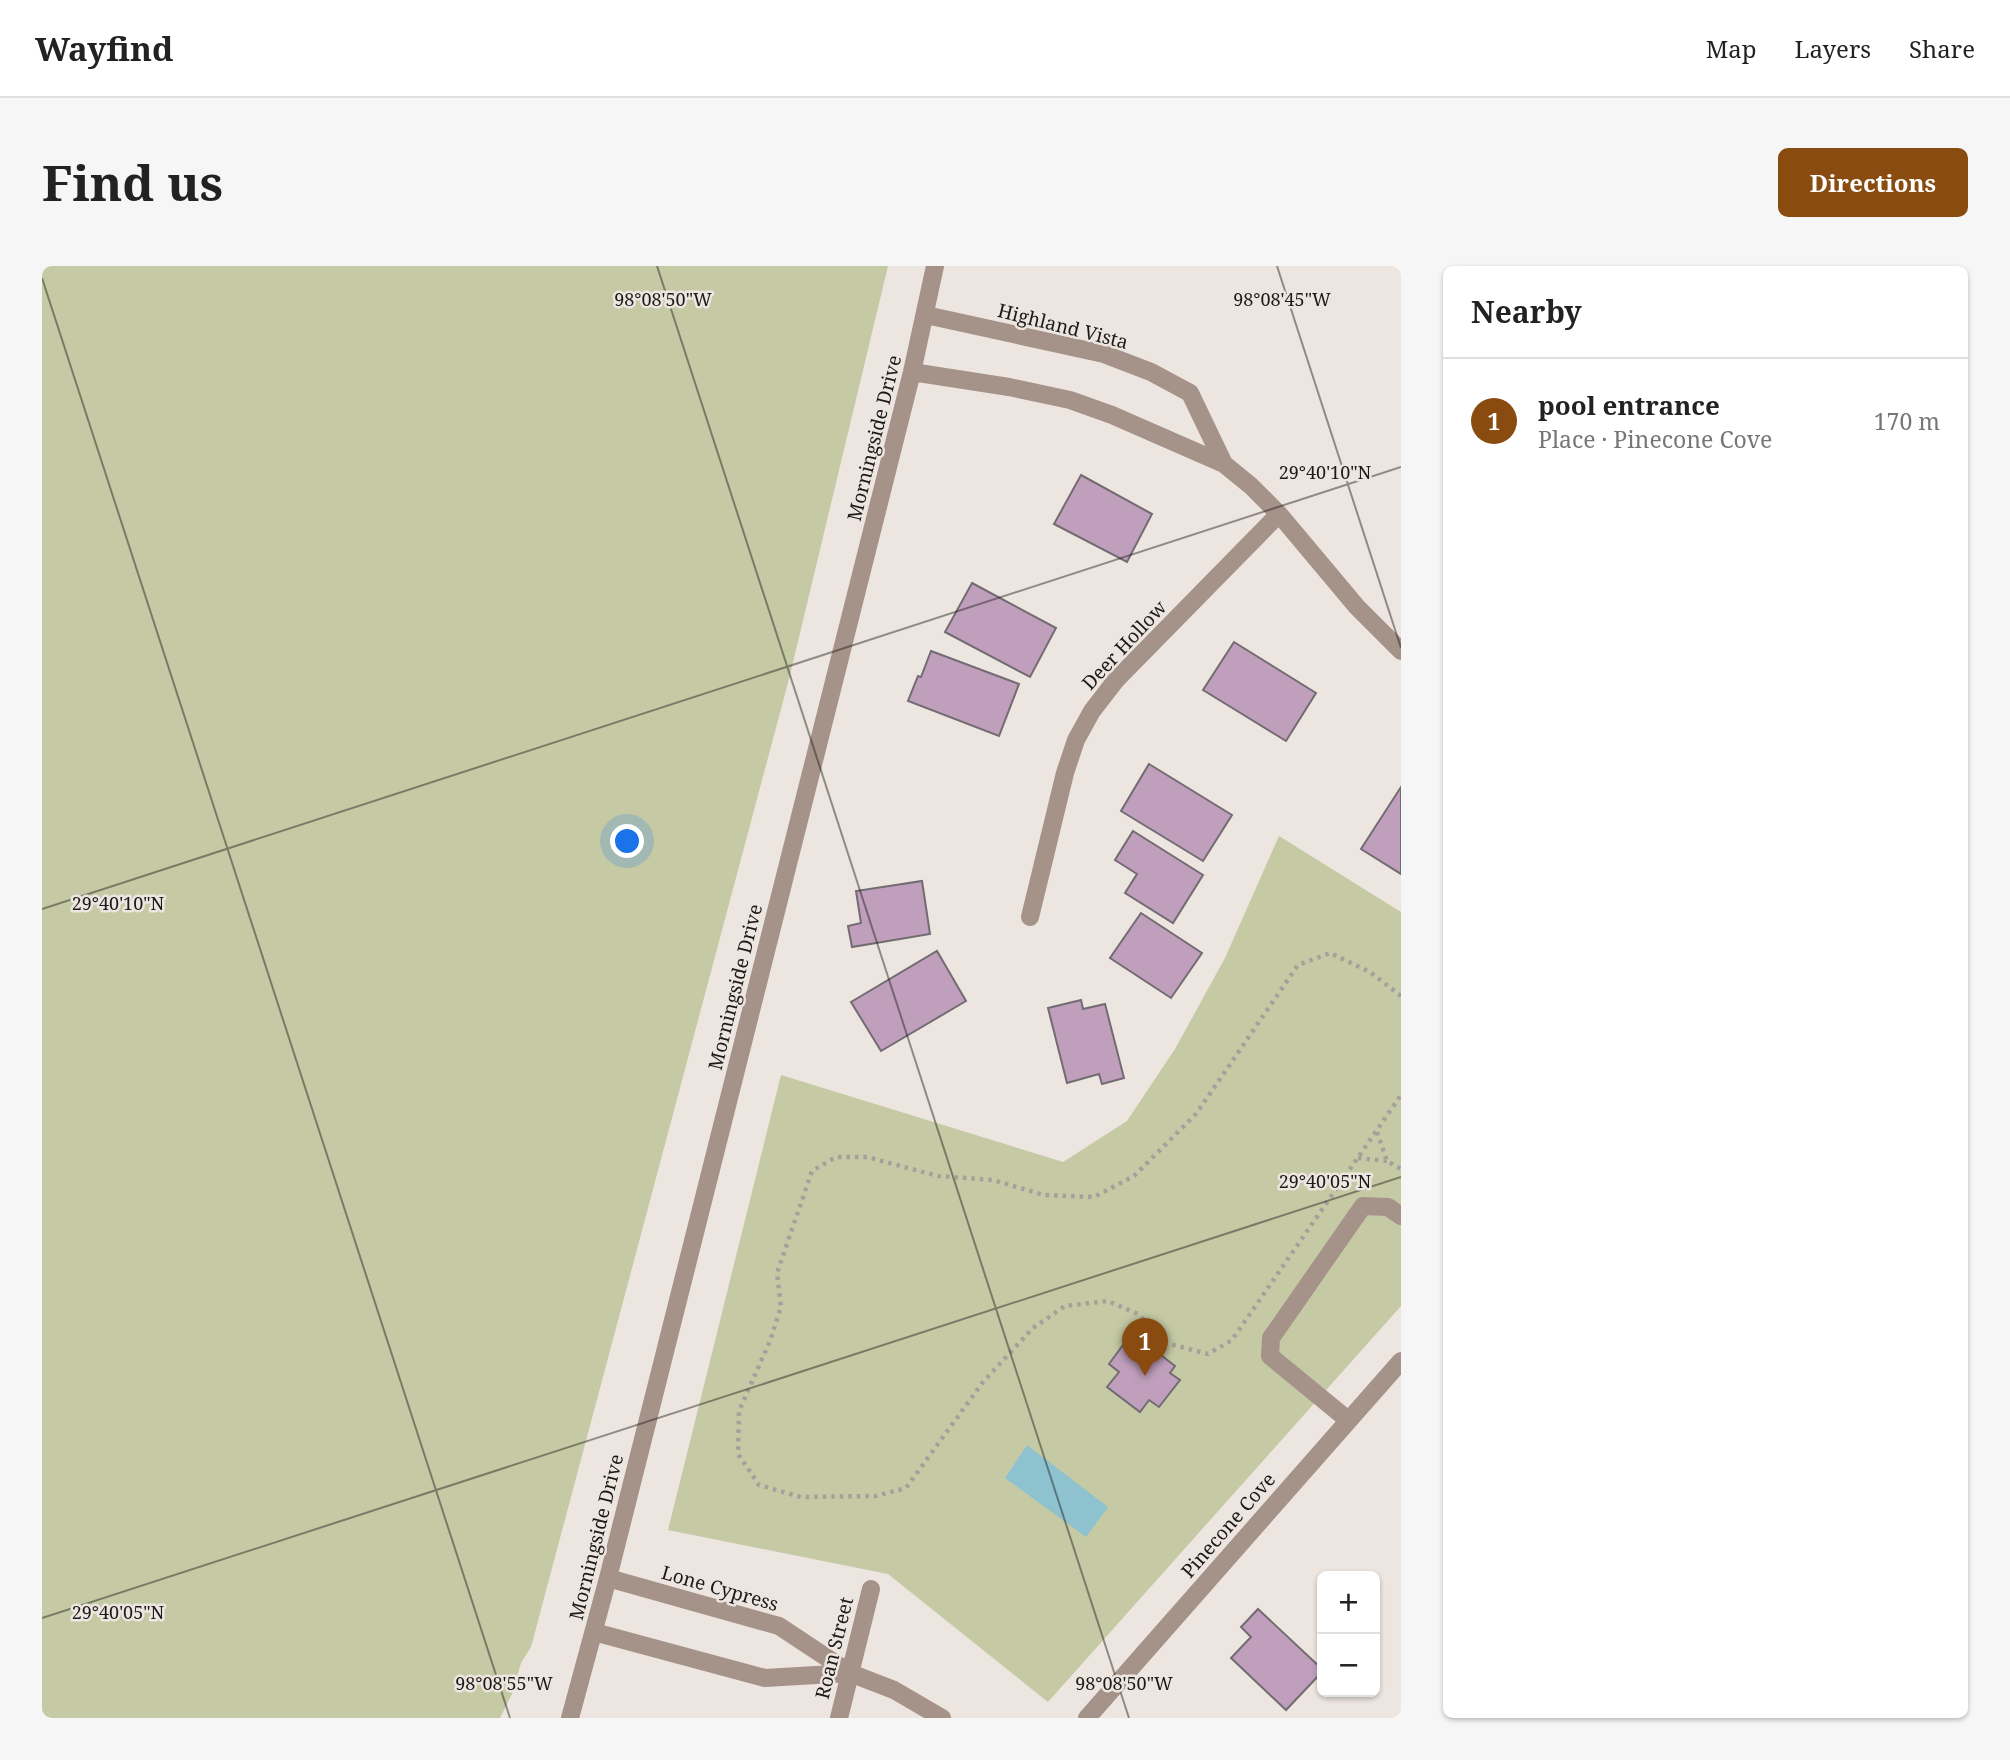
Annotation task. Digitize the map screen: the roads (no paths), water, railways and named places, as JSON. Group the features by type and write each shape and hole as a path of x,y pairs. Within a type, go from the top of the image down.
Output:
{"street":[{"name":"Morningside Drive","path":"570,1718 608,1578 912,372 935,266"},
{"name":"Highland Vista","path":"926,315 1104,354 1150,372 1190,393 1224,464"},
{"name":"Highland Vista","path":"912,372 1009,387 1070,400 1112,415 1224,464 1279,514 1357,607 1401,651"},
{"name":"Deer Hollow","path":"1030,917 1065,773 1076,740 1092,711 1116,680 1279,514"},
{"path":"1348,1420 1270,1356 1271,1338 1363,1206 1388,1207 1401,1216"},
{"name":"Pinecone Cove","path":"1087,1718 1401,1361"},
{"name":"Lone Cypress","path":"608,1578 779,1626 850,1672 894,1690 942,1718"},
{"name":"Roan Street","path":"839,1718 871,1589"},
{"name":"Lone Cypress","path":"594,1632 765,1678 850,1672"}],"water":[{"path":"1027,1445 1108,1507 1086,1537 1005,1478"}],"place":[{"name":"pool entrance","path":"1145,1376"}]}
